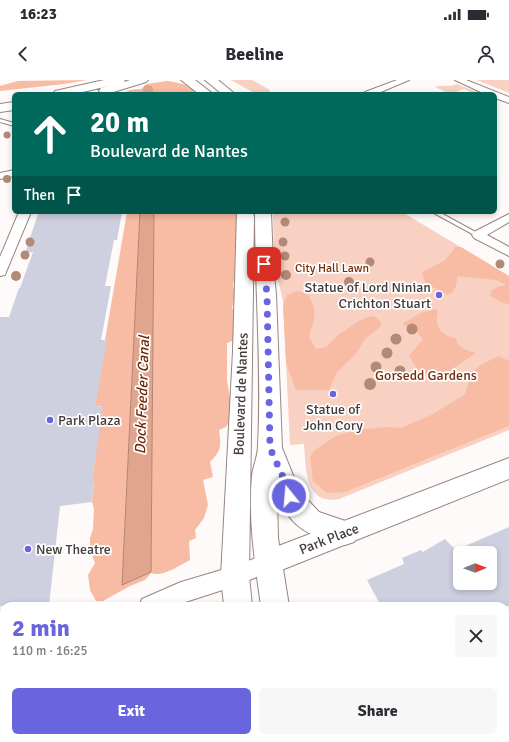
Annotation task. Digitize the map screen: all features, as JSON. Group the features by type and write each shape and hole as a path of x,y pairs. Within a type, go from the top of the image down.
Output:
{"main road":[{"path":"68,92 119,80"},
{"path":"98,92 142,80"},
{"path":"187,80 204,92"},
{"path":"211,80 226,92"},
{"path":"0,101 12,100"},
{"path":"0,108 12,106"},
{"name":"Boulevard de Nantes","path":"238,602 235,576 243,351 245,214"},
{"name":"Boulevard de Nantes","path":"263,214 264,264 267,295 270,448 264,476 265,538 274,602"},
{"path":"270,448 283,477 289,496 297,506 310,520 345,533"},
{"name":"Park Place","path":"268,562 509,468"}],"street":[{"path":"373,92 405,80"},
{"path":"459,80 488,92"},
{"path":"497,96 509,100"},
{"path":"0,176 12,173"},
{"path":"0,272 24,214"},
{"path":"478,235 509,217"},
{"path":"478,235 509,252"},
{"name":"Park Place","path":"158,602 181,592 235,576 268,562"}],"lane":[{"path":"0,120 12,124"},
{"path":"439,214 478,235"}],"green space":[{"path":"87,80 0,91 0,86 18,81"},
{"path":"231,80 252,80 270,90 269,92 252,92"},
{"path":"477,80 509,80 509,93"},
{"path":"167,81 181,83 194,88 194,92 126,92 141,89 147,84"},
{"path":"457,84 477,92 471,92 464,89 456,92 446,92 435,87"},
{"path":"127,214 140,214 122,584 151,572 154,214 236,214 236,225 243,227 233,286 238,294 234,300 232,308 238,316 237,339 227,343 227,380 231,404 231,419 226,427 219,430 220,448 210,462 213,477 203,480 208,505 204,518 195,530 196,538 189,541 190,560 176,568 160,574 151,573 145,580 130,586 103,601 96,601 90,590 88,575 95,563 90,550 94,509 92,502 94,482 92,482 102,406 95,407"},
{"name":"Gorsedd Gardens","path":"273,214 405,214 509,276 509,430 339,499 328,499 319,496 313,491 309,483 305,464 304,444 290,445 283,301 274,263"},
{"path":"455,247 461,247 509,276 509,304 503,303 490,296 492,290 500,286 505,286 505,284 496,280 458,276 453,292 448,295 426,285 422,272 444,261"},
{"path":"297,291 308,294 313,306 314,319 309,337 316,349 326,347 338,335 359,321 368,317 374,316 382,323 380,327 365,339 356,354 337,372 329,390 296,390 286,363 283,305 287,295"},
{"path":"435,309 438,311 437,322 441,331 447,336 456,339 458,345 463,349 476,353 451,370 442,379 420,373 409,356 423,339 414,329 402,324 421,313"},
{"path":"499,356 509,361 509,426 345,492 327,493 313,481 310,457 315,450 336,436 357,430 386,427 401,428 433,414 464,395 471,376 475,371 481,365"}],"water":[{"name":"Dock Feeder Canal","path":"140,214 154,214 151,572 122,585"}],"building":[{"path":"38,214 122,214 117,240 114,240 105,286 111,286 101,340 107,340 95,407 103,406 92,482 94,482 92,502 60,506 49,602 0,602 0,317 9,317 20,288 33,252 25,253"},
{"path":"509,527 509,602 379,602 367,580 404,564 402,558 421,550 423,552 445,539 453,547 453,590 497,590 497,546 465,546"}],"place":[{"name":"Statue of Lord Ninian Crichton Stuart","path":"439,295"},
{"name":"Statue of John Cory","path":"333,394"},
{"name":"Park Plaza","path":"50,420"},
{"name":"New Theatre","path":"28,549"}],"route":[{"path":"264,264 267,295 270,448 283,477 289,496"}],"park label":[{"name":"City Hall Lawn","path":"332,268"}]}
